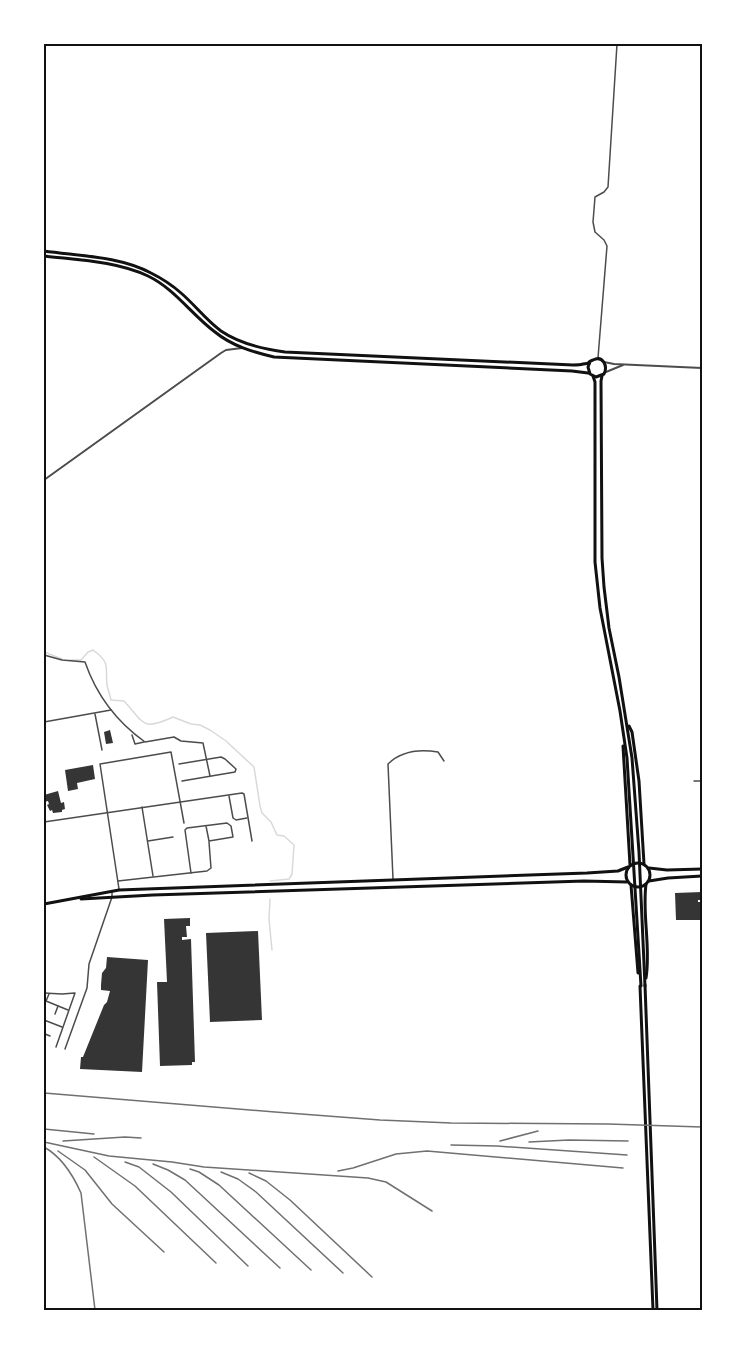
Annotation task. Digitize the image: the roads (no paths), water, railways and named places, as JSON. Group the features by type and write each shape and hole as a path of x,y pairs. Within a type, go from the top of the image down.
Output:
{"highway":[{"path":"44,251 120,262 149,272 182,294 223,332 243,342 268,350 573,365 598,359 604,362 606,372 602,376 601,393 604,587 625,723 643,986"},
{"path":"44,256 113,266 148,276 176,295 214,332 242,348 274,357 561,370 602,376"},
{"path":"590,362 588,367 595,382 595,562 603,626 632,758 639,852 655,1311"},
{"path":"625,723 632,732 639,781 644,864"},
{"path":"625,723 629,866 625,874 629,883 636,966 643,986"},
{"path":"44,904 119,890 587,873 618,870 637,862 649,868 667,870 702,869"},
{"path":"643,986 648,966 645,897 650,875 649,868"},
{"path":"67,900 573,881 629,883 637,887 668,878 702,876"},
{"path":"153,888 153,895"}],"street":[{"path":"598,359 607,246 595,232 593,222 596,197 608,187 617,44"},
{"path":"44,480 225,350 242,348"},
{"path":"604,362 702,368"},
{"path":"606,372 625,365"},
{"path":"44,655 62,660 85,662 93,682 111,710 131,732 145,742"},
{"path":"44,722 111,710"},
{"path":"95,713 102,750"},
{"path":"131,732 135,744 174,737 181,741 202,743 210,776"},
{"path":"119,890 100,764 170,752 184,823"},
{"path":"394,880 388,764 401,754 408,752 438,752 444,761"},
{"path":"179,764 223,758 236,769 235,772 182,781"},
{"path":"694,781 702,781"},
{"path":"44,822 242,793 252,841"},
{"path":"229,794 233,818 236,820 248,818"},
{"path":"142,807 153,877"},
{"path":"191,873 185,830 230,824 233,835 231,838 209,841"},
{"path":"118,881 207,871 211,868 206,826"},
{"path":"148,841 173,837"},
{"path":"65,1049 87,988 88,964 112,897 112,891"},
{"path":"44,993 75,993 56,1047"},
{"path":"44,1006 49,993"},
{"path":"46,1001 69,1010"},
{"path":"55,1014 58,1006"},
{"path":"44,1020 63,1027"},
{"path":"44,1036 45,1034 50,1036"}],"waterway":[{"path":"70,660 81,660 93,650 105,662 111,700 124,701 140,719 149,724 173,717 200,725 226,741 254,767 262,813 271,822 277,835 284,836 294,845 292,874 289,879 270,881"},
{"path":"44,652 62,659"},
{"path":"270,899 272,950"}],"railway":[{"path":"44,1093 380,1120 702,1127"},
{"path":"44,1129 94,1134"},
{"path":"500,1141 538,1131"},
{"path":"63,1141 141,1138"},
{"path":"529,1142 628,1141"},
{"path":"44,1142 109,1156 204,1167 368,1178 386,1182 432,1211"},
{"path":"451,1145 627,1155"},
{"path":"44,1147 66,1167 81,1193 95,1310"},
{"path":"58,1151 85,1170 112,1204 164,1252"},
{"path":"338,1171 396,1154 427,1151 623,1168"},
{"path":"94,1157 135,1186 216,1263"},
{"path":"125,1162 139,1167 171,1192 248,1266"},
{"path":"153,1164 185,1180 280,1268"},
{"path":"190,1169 219,1185 311,1270"},
{"path":"221,1172 238,1179 256,1192 343,1273"},
{"path":"249,1173 266,1181 290,1200 372,1277"}]}
